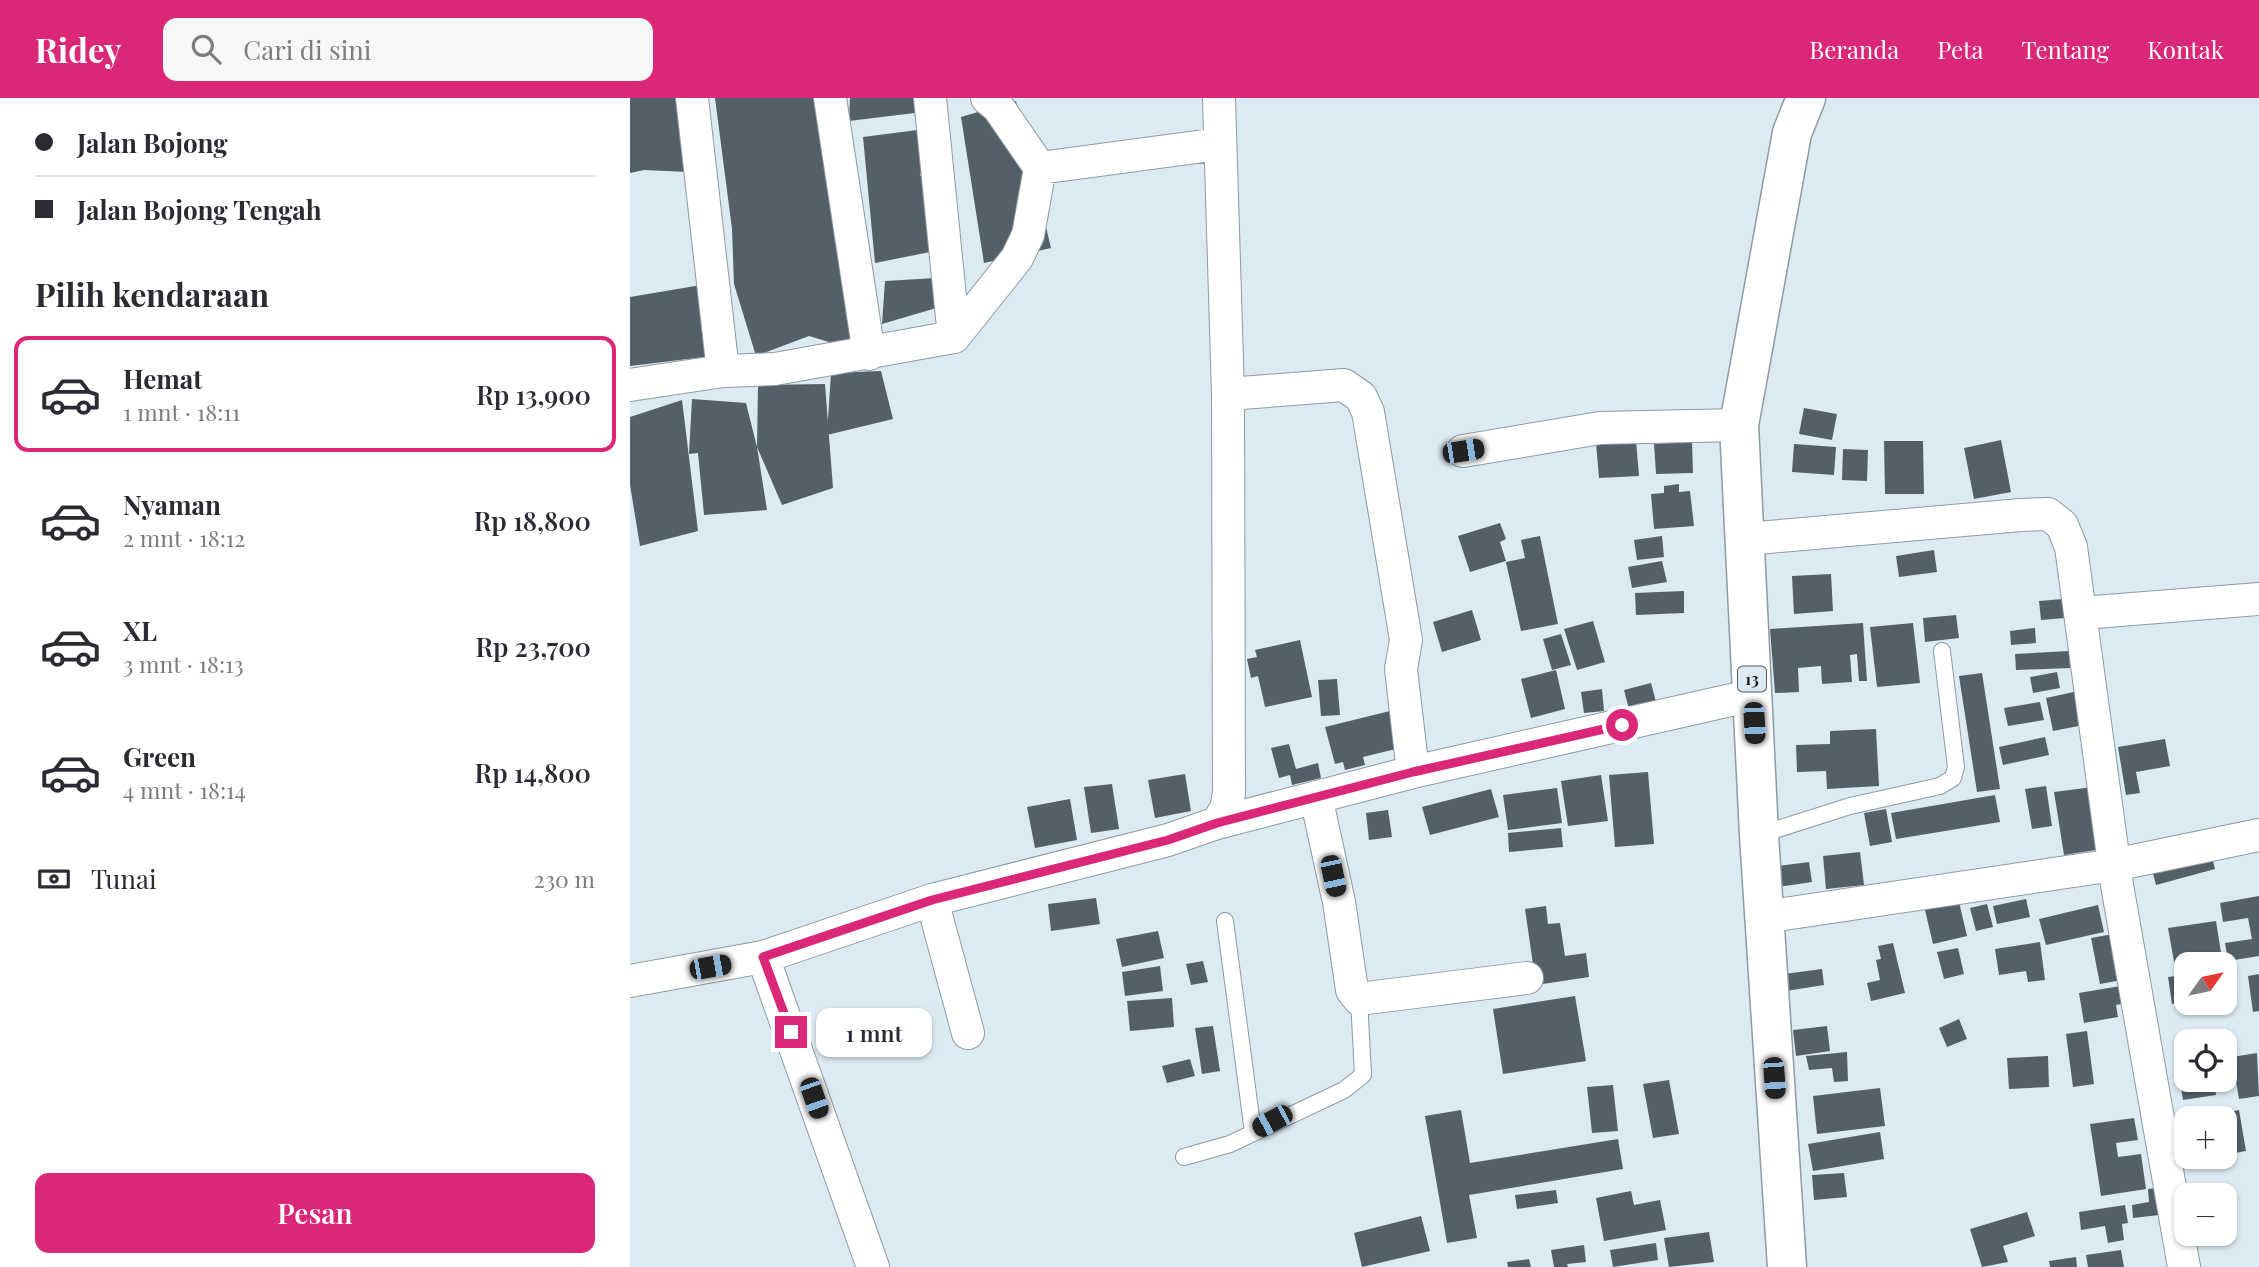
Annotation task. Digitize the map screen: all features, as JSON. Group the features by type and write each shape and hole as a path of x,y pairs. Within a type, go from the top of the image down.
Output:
{"highway":[{"name":"13","path":"1787,1267 1759,835 1740,425 1792,133 1806,98"}],"street":[{"path":"692,98 723,371"},
{"path":"830,98 869,354"},
{"path":"930,98 954,337"},
{"path":"630,385 723,371 775,369 954,337 1017,258 1028,235 1040,168 998,107 987,98"},
{"path":"1217,823 1226,808 1230,793 1228,394 1219,98"},
{"path":"1040,168 1219,144"},
{"path":"1228,394 1344,385 1361,397 1368,412 1406,640 1401,669 1413,772"},
{"path":"1463,451 1600,428 1740,425"},
{"path":"1745,539 2048,514 2062,525 2071,547 2082,613 2114,865 2184,1267"},
{"path":"2082,613 2259,599"},
{"path":"630,981 763,957 932,900 1168,840 1217,823 1413,772 1753,695"},
{"path":"1316,797 1339,902 1352,990 1359,999 1527,978"},
{"path":"1764,917 2114,865 2259,835"},
{"path":"932,900 968,1033"},
{"path":"763,957 873,1267"}],"lane":[{"path":"1759,835 1850,806 1940,786 1953,778 1956,767 1942,651"},
{"path":"1226,921 1253,1132"},
{"path":"1184,1157 1230,1144 1344,1090 1363,1075 1359,999"}],"building":[{"path":"630,98 679,98 688,172 644,170 630,173"},
{"path":"715,98 823,98 869,354 809,336 756,356 734,284 732,229"},
{"path":"850,98 930,98 931,111 849,121"},
{"path":"1016,101 1051,248 984,263 961,117"},
{"path":"933,128 937,172 920,174 945,249 875,263 863,137"},
{"path":"936,278 943,306 882,324 885,281"},
{"path":"713,283 721,355 630,366 630,297"},
{"path":"881,371 893,419 827,435 831,373"},
{"path":"825,384 833,488 782,505 757,447 758,385"},
{"path":"692,399 746,403 757,447 767,510 704,515 698,453 689,454"},
{"path":"682,400 698,531 640,546 630,485 630,417"},
{"path":"1804,408 1837,414 1832,440 1799,434"},
{"path":"1636,440 1639,476 1599,478 1596,443"},
{"path":"2001,440 2011,492 1974,499 1964,448"},
{"path":"1884,441 1923,441 1924,494 1885,494"},
{"path":"1692,442 1693,473 1656,474 1654,444"},
{"path":"1794,444 1836,447 1834,475 1792,472"},
{"path":"1843,449 1868,450 1867,481 1842,480"},
{"path":"1679,484 1679,492 1690,491 1694,526 1654,529 1651,494 1664,493 1664,486"},
{"path":"1500,523 1506,539 1500,542 1506,561 1470,572 1458,536"},
{"path":"1540,536 1558,624 1521,631 1506,562 1525,558 1521,540"},
{"path":"1662,536 1664,557 1637,560 1634,540"},
{"path":"1934,550 1937,572 1899,577 1896,556"},
{"path":"1662,561 1667,582 1632,588 1628,567"},
{"path":"1831,574 1833,611 1794,614 1792,576"},
{"path":"1684,591 1684,613 1636,615 1635,593"},
{"path":"2063,599 2065,618 2041,620 2039,601"},
{"path":"1472,610 1481,640 1442,652 1433,622"},
{"path":"1956,615 1959,638 1925,642 1923,618"},
{"path":"1593,621 1605,662 1577,670 1564,629"},
{"path":"1863,623 1867,681 1859,681 1857,654 1850,655 1852,682 1822,684 1821,666 1798,668 1799,692 1775,693 1770,629"},
{"path":"1913,623 1920,683 1877,687 1870,627"},
{"path":"2035,628 2036,643 2011,645 2010,631"},
{"path":"1561,634 1571,665 1552,670 1543,639"},
{"path":"1300,640 1312,697 1265,707 1258,676 1251,678 1247,659 1257,657 1255,650"},
{"path":"2069,651 2070,668 2016,670 2015,654"},
{"path":"1556,670 1565,709 1531,718 1521,679"},
{"path":"2057,672 2060,688 2033,693 2030,677"},
{"path":"1982,673 2000,789 1977,792 1959,676"},
{"path":"1337,679 1340,715 1321,716 1318,680"},
{"path":"1651,683 1656,702 1629,709 1624,690"},
{"path":"1602,689 1604,711 1584,713 1581,692"},
{"path":"2078,691 2084,725 2053,731 2046,698"},
{"path":"2040,702 2044,720 2008,726 2004,708"},
{"path":"1390,711 1400,748 1363,757 1365,765 1345,770 1343,762 1335,764 1325,727"},
{"path":"1876,729 1879,786 1827,789 1826,771 1797,772 1796,745 1830,744 1830,731"},
{"path":"2045,737 2049,755 2003,765 1999,747"},
{"path":"2165,739 2170,766 2136,772 2140,793 2126,795 2118,747"},
{"path":"1289,744 1296,769 1318,763 1321,778 1292,785 1290,775 1279,778 1271,748"},
{"path":"1648,772 1654,844 1615,847 1609,775"},
{"path":"1185,774 1191,811 1155,818 1148,780"},
{"path":"1601,775 1608,821 1568,826 1561,781"},
{"path":"1112,784 1119,829 1091,833 1084,787"},
{"path":"2046,786 2052,826 2032,829 2025,789"},
{"path":"2093,787 2102,849 2064,855 2054,792"},
{"path":"1557,788 1562,823 1508,830 1503,795"},
{"path":"1491,789 1499,817 1430,835 1422,807"},
{"path":"1995,795 2000,822 1896,839 1891,813"},
{"path":"1070,799 1077,840 1035,848 1027,807"},
{"path":"1886,809 1892,842 1870,846 1864,813"},
{"path":"1388,810 1392,837 1369,840 1366,813"},
{"path":"1561,828 1563,847 1509,852 1508,833"},
{"path":"2210,850 2215,869 2156,885 2151,866"},
{"path":"1860,852 1864,885 1826,889 1823,856"},
{"path":"1809,862 1812,882 1772,888 1769,867"},
{"path":"2259,896 2259,956 2237,960 2237,952 2226,952 2225,943 2252,939 2248,918 2223,922 2220,903"},
{"path":"1096,898 1100,924 1051,931 1048,904"},
{"path":"2026,899 2030,917 1997,924 1993,906"},
{"path":"1959,902 1967,936 1933,944 1925,910"},
{"path":"1987,904 1993,927 1976,931 1970,908"},
{"path":"2098,905 2104,932 2046,945 2039,919"},
{"path":"1546,906 1548,924 1560,923 1565,956 1586,953 1589,977 1536,985 1525,909"},
{"path":"2216,921 2221,952 2174,952 2174,961 2168,928"},
{"path":"1158,931 1164,958 1122,967 1116,939"},
{"path":"2113,934 2132,978 2100,984 2091,938"},
{"path":"2040,942 2045,980 2028,982 2026,971 1999,975 1995,949"},
{"path":"1893,943 1905,993 1871,1001 1867,983 1880,980 1876,960 1881,959 1878,946"},
{"path":"1958,948 1964,974 1944,979 1937,952"},
{"path":"1203,961 1208,982 1191,985 1186,964"},
{"path":"1160,966 1163,991 1125,996 1122,972"},
{"path":"1822,969 1824,985 1786,991 1784,974"},
{"path":"2259,974 2259,1011 2253,1012 2248,976"},
{"path":"2174,976 2174,1004 2172,1004 2168,977"},
{"path":"2132,984 2135,1001 2116,1005 2118,1017 2084,1023 2079,993"},
{"path":"1575,996 1586,1061 1503,1074 1493,1009"},
{"path":"1172,998 1174,1027 1130,1031 1127,1001"},
{"path":"1959,1019 1967,1039 1947,1047 1939,1028"},
{"path":"1213,1026 1220,1071 1202,1074 1195,1028"},
{"path":"1827,1026 1830,1051 1796,1056 1793,1030"},
{"path":"2087,1031 2094,1084 2073,1087 2066,1034"},
{"path":"1847,1052 1848,1081 1834,1082 1832,1068 1809,1070 1806,1056"},
{"path":"2257,1053 2259,1096 2239,1099 2237,1056"},
{"path":"2048,1056 2049,1087 2009,1089 2007,1058"},
{"path":"1190,1059 1195,1076 1167,1083 1162,1066"},
{"path":"1669,1080 1679,1134 1653,1138 1643,1084"},
{"path":"1613,1085 1618,1131 1592,1133 1587,1087"},
{"path":"1880,1088 1885,1126 1817,1134 1813,1096"},
{"path":"2182,1092 2216,1092 2216,1095 2183,1100"},
{"path":"1461,1110 1470,1163 1618,1139 1623,1169 1469,1195 1477,1238 1447,1243 1425,1116"},
{"path":"2237,1110 2246,1151 2237,1153"},
{"path":"2134,1118 2138,1140 2116,1143 2118,1157 2141,1154 2146,1189 2101,1196 2090,1124"},
{"path":"1880,1132 1884,1159 1813,1171 1808,1144"},
{"path":"1844,1173 1847,1197 1814,1200 1812,1175"},
{"path":"2164,1187 2168,1214 2133,1218 2132,1205 2149,1202 2148,1189"},
{"path":"1556,1190 1558,1203 1517,1209 1515,1195"},
{"path":"1631,1191 1634,1205 1660,1200 1666,1230 1604,1241 1596,1198"},
{"path":"2125,1205 2128,1223 2122,1224 2124,1240 2108,1243 2105,1226 2081,1230 2079,1212"},
{"path":"2027,1212 2035,1236 2003,1246 2008,1262 1982,1267 1970,1229"},
{"path":"1421,1216 1430,1251 1362,1267 1354,1233"},
{"path":"1709,1232 1714,1262 1669,1267 1664,1238"},
{"path":"1656,1243 1658,1260 1613,1267 1610,1250"},
{"path":"1584,1245 1586,1262 1567,1264 1568,1267 1554,1267 1551,1250"},
{"path":"2121,1250 2124,1267 2088,1267 2086,1255"},
{"path":"2076,1257 2077,1267 2050,1267 2049,1261"},
{"path":"1529,1259 1531,1267 1508,1267 1507,1262"}],"route":[{"path":"791,1032 763,957 932,900 1168,840 1217,823 1413,772 1622,725"}]}
